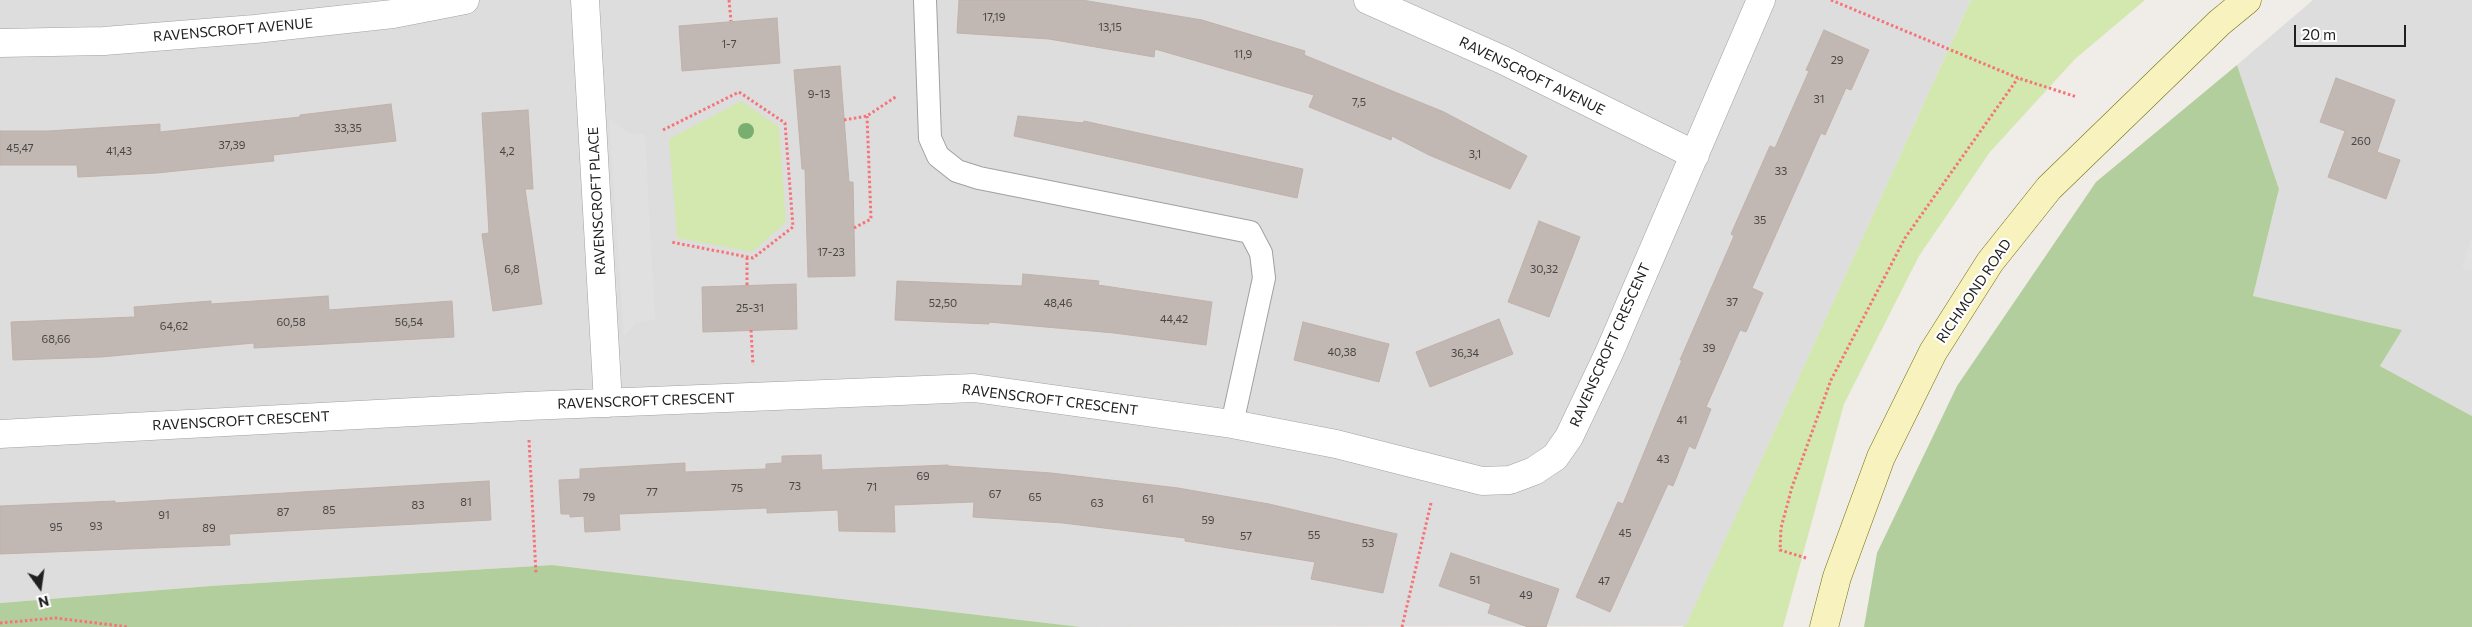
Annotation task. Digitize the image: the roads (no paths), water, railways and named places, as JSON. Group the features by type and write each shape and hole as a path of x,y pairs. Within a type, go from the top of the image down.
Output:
{"main road":[{"name":"RICHMOND ROAD","path":"1824,627 1837,577 1881,457 1932,352 1990,262 2049,188 2219,23 2247,0"}],"street":[{"name":"RAVENSCROFT AVENUE","path":"0,43 104,41 255,30 393,14 465,0"},
{"name":"RAVENSCROFT PLACE","path":"585,0 608,403"},
{"name":"RAVENSCROFT AVENUE","path":"1368,0 1503,60 1695,155"},
{"name":"RAVENSCROFT CRESCENT","path":"0,434 608,403 974,388 1232,424 1336,444 1482,481 1510,480 1534,471 1555,457 1569,437 1609,353 1761,0"}],"lane":[{"path":"925,0 930,138 938,156 957,171 989,180 1250,232 1261,253 1264,278 1232,424"}]}
